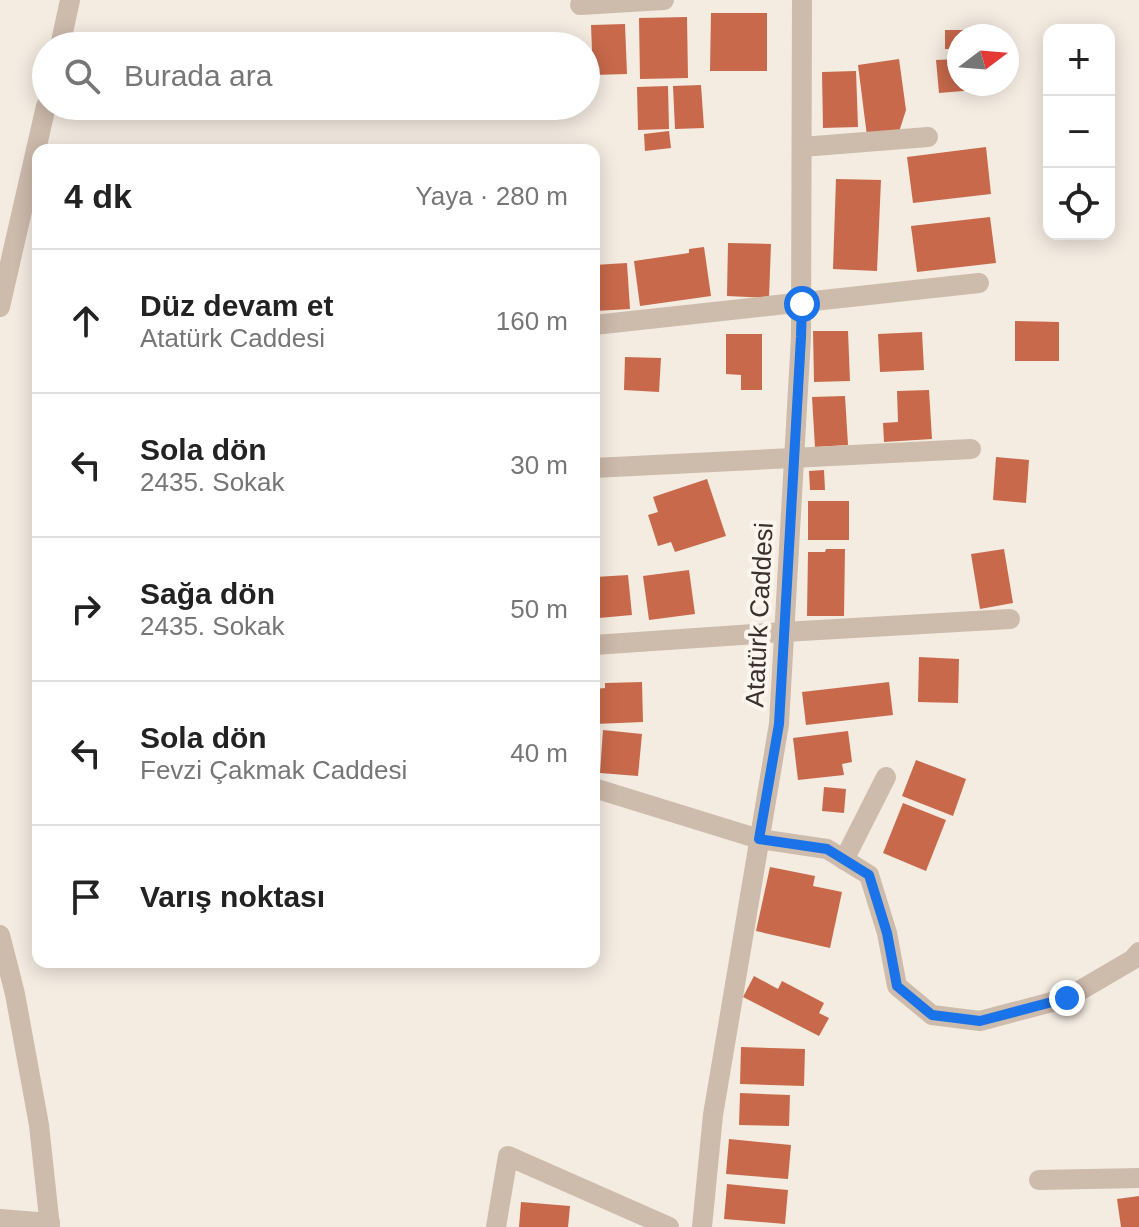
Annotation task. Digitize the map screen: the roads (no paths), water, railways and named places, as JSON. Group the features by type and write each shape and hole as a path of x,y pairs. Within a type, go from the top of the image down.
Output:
{"street":[{"path":"63,32 70,0"},
{"path":"580,5 664,0"},
{"name":"Atatürk Caddesi","path":"702,1227 713,1115 779,724 802,304 802,0"},
{"path":"37,144 43,120"},
{"path":"802,147 928,137"},
{"path":"0,307 32,167"},
{"path":"600,324 979,283"},
{"path":"600,468 971,449"},
{"path":"600,645 1010,619"},
{"path":"844,860 886,777"},
{"path":"600,790 759,839 827,849 869,875 887,933 897,986 932,1015 980,1021 1067,998 1132,960 1139,952"},
{"path":"0,935 15,994 39,1125 50,1225 0,1219"},
{"path":"496,1227 508,1156 669,1227"},
{"path":"1039,1180 1139,1178"}]}
